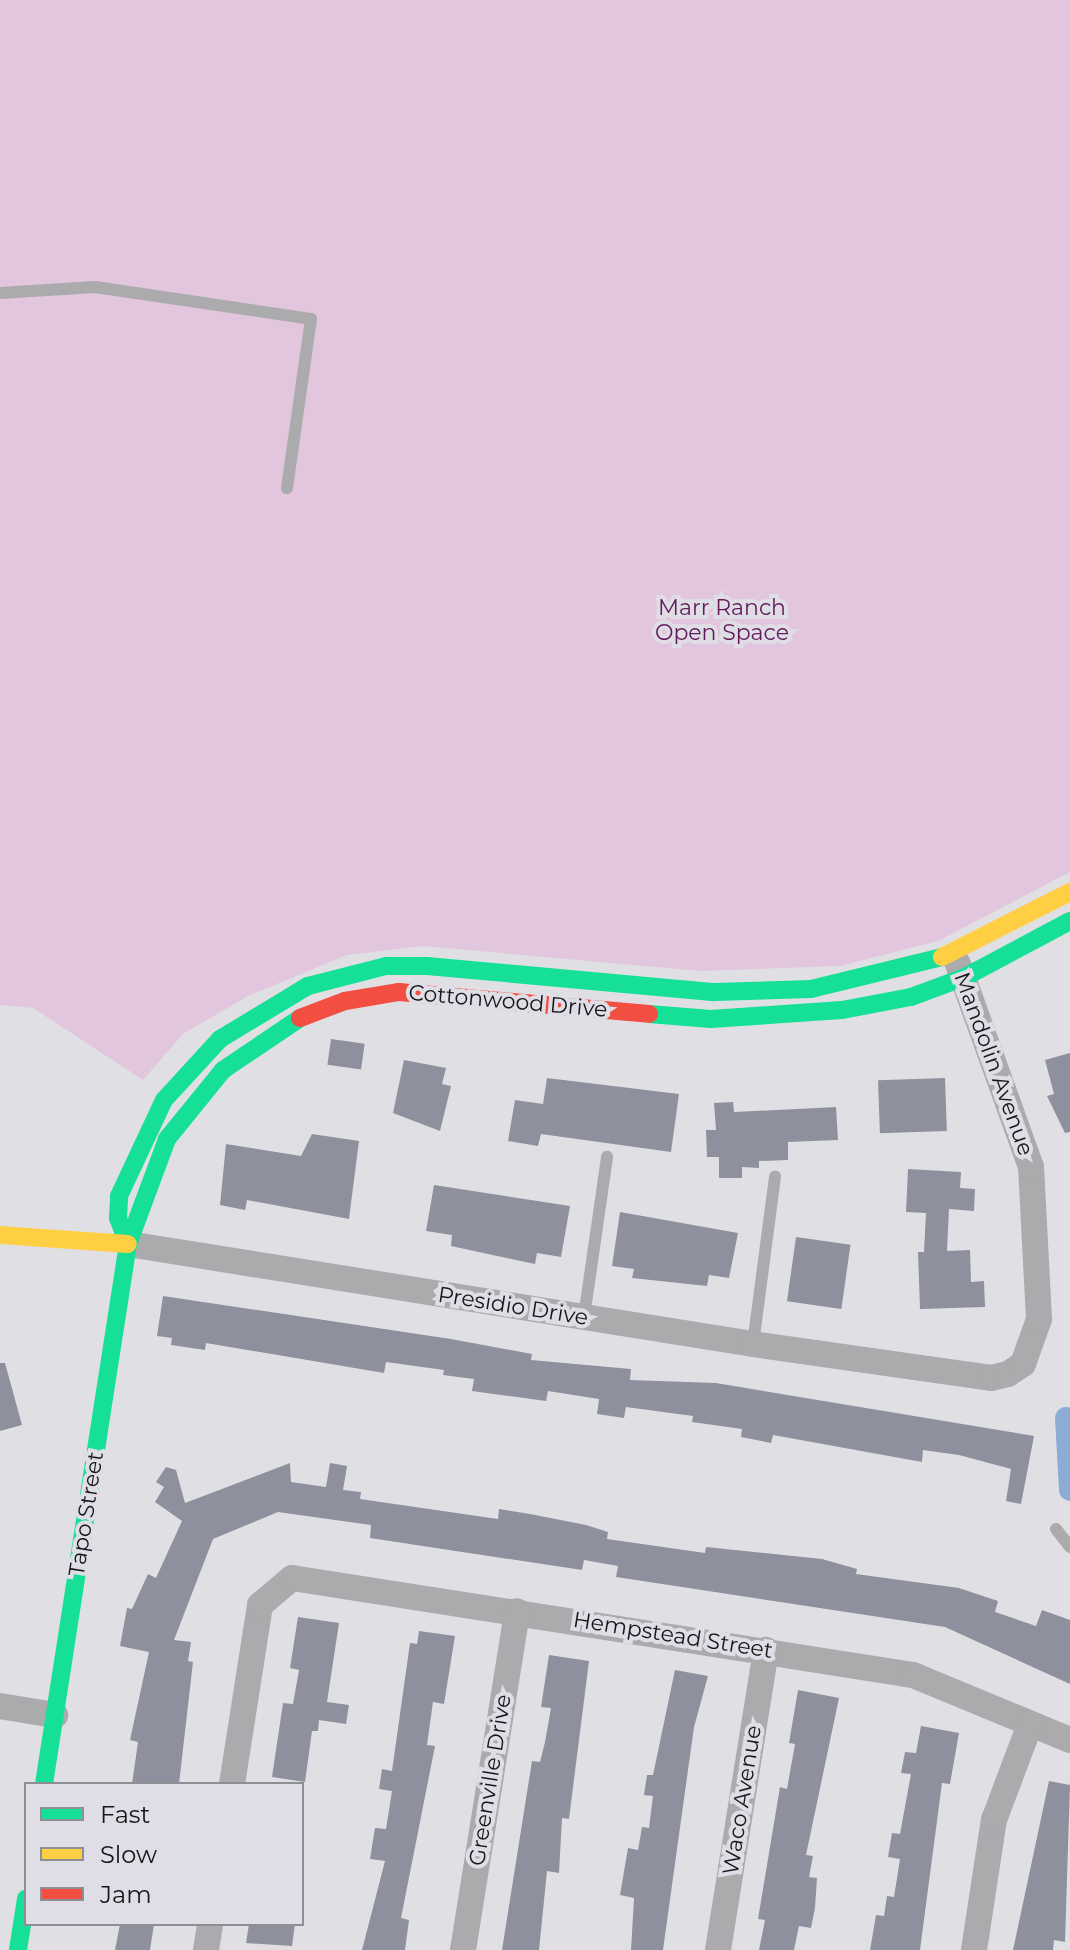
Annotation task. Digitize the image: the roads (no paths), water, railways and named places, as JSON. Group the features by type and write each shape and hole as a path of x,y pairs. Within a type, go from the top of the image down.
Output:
{"street":[{"name":"Cottonwood Drive","path":"128,1244 118,1218 119,1196 164,1100 220,1039 308,986 386,966 427,966 770,992 848,985 954,953 1070,892"},
{"name":"Cottonwood Drive","path":"128,1244 167,1139 199,1095 282,1025 345,1001 399,992 766,1019 911,997 965,977 1070,921"},
{"name":"Mandolin Avenue","path":"954,953 1031,1167 1039,1319 1023,1364"},
{"name":"Presidio Drive","path":"0,1235 128,1244 753,1344 991,1378 1023,1364"},
{"name":"Tapo Street","path":"44,1782 128,1244"},
{"name":"Hempstead Street","path":"232,1782 257,1619 268,1593 279,1583 306,1578 913,1675 1070,1740"},
{"name":"Greenville Drive","path":"463,1950 517,1611"},
{"name":"Waco Avenue","path":"718,1950 766,1650"},
{"path":"0,1706 55,1715"},
{"path":"974,1950 994,1820 1030,1724"},
{"path":"18,1950 24,1912"},
{"path":"206,1950 210,1926"}],"lane":[{"path":"0,293 95,287 311,319 287,488"},
{"path":"584,1317 607,1157"},
{"path":"753,1344 775,1176"},
{"path":"1056,1529 1070,1547"}],"waterway":[{"path":"1066,1418 1070,1490"}],"park label":[{"name":"Marr Ranch Open Space","path":"722,620"}]}
